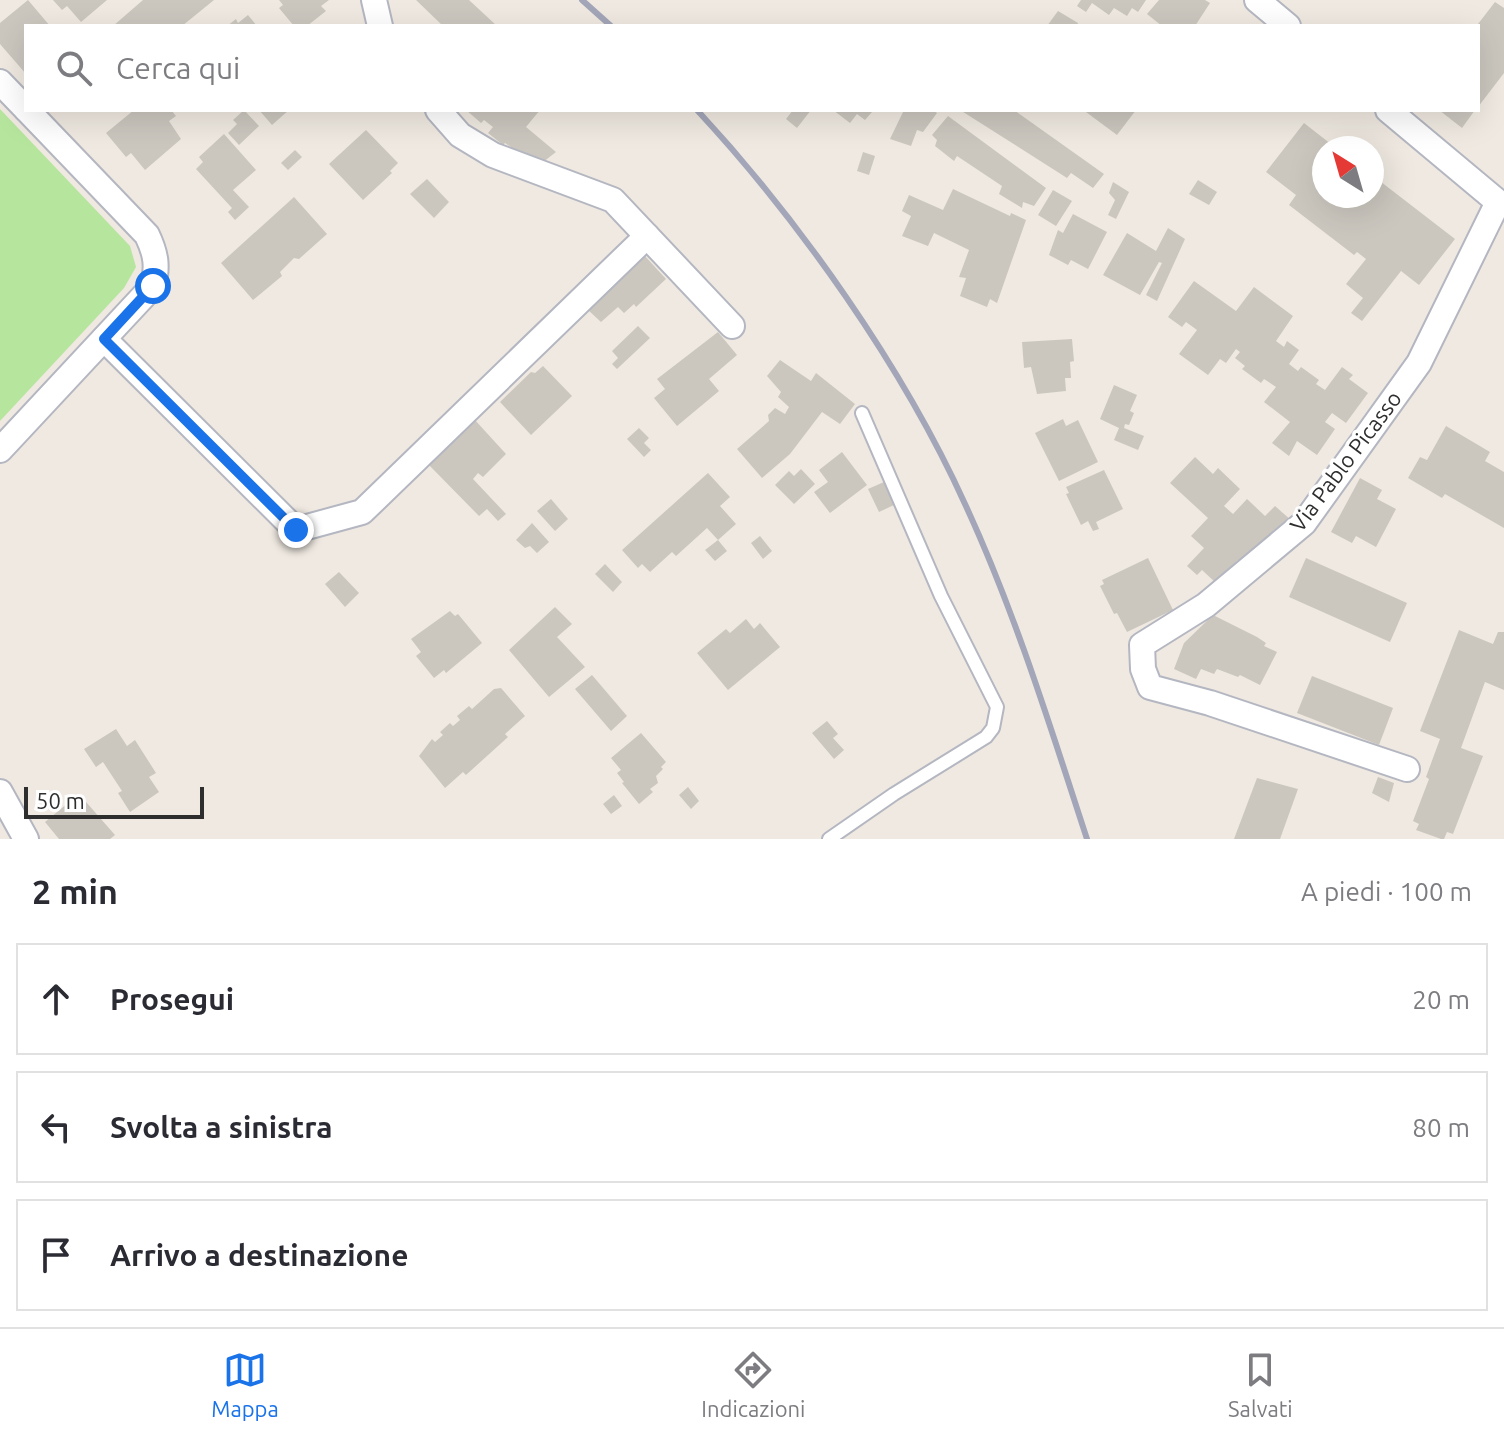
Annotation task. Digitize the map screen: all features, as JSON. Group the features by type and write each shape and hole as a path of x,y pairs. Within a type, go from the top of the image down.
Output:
{"street":[{"path":"374,0 380,24"},
{"path":"1257,0 1286,24"},
{"path":"0,82 24,108"},
{"path":"0,450 153,286 157,269 155,253 147,235 28,112"},
{"path":"440,112 460,135 493,155 613,200 732,326"},
{"name":"Via Pablo Picasso","path":"1390,112 1501,202 1419,363 1304,523 1206,605 1142,645 1143,669 1150,687 1210,703 1407,769"},
{"path":"104,339 296,530 362,512 647,236"},
{"path":"2,801 26,839"}],"lane":[{"path":"829,839 986,737 993,728 997,707 941,596 862,413"}],"green space":[{"path":"0,109 130,246 136,267 124,288 0,421"}],"building":[{"path":"28,0 48,24 24,24 24,72 0,44 0,23"},
{"path":"53,0 107,0 81,22 67,6 62,10"},
{"path":"143,0 214,0 184,24 115,24"},
{"path":"279,0 329,0 321,6 326,11 310,24 292,24 279,8 283,5"},
{"path":"416,0 469,0 495,24 441,24"},
{"path":"1081,0 1146,0 1138,12 1132,8 1127,16 1114,8 1109,15 1092,3 1086,12 1077,6"},
{"path":"1159,0 1205,0 1210,3 1196,24 1160,24 1147,14"},
{"path":"1495,2 1504,8 1504,73 1480,104 1480,24"},
{"path":"1058,11 1078,23 1078,24 1048,24"},
{"path":"248,15 255,24 230,24 236,19 238,23"},
{"path":"132,112 173,112 176,116 169,121 181,139 145,170 131,153 126,157 106,133"},
{"path":"246,112 259,126 239,145 228,133 237,124 233,120"},
{"path":"261,112 287,112 272,125"},
{"path":"468,112 538,112 526,127 556,152 538,166 505,143 503,145 488,133 493,127 484,120 481,123"},
{"path":"791,112 809,112 797,128 786,119"},
{"path":"836,112 872,112 865,120 857,114 850,123"},
{"path":"903,112 937,113 923,132 917,130 911,146 890,139"},
{"path":"963,112 1017,112 1104,174 1093,188 1071,173 1067,178"},
{"path":"1086,112 1134,112 1117,135"},
{"path":"1442,112 1474,112 1462,128"},
{"path":"948,116 1046,188 1034,206 1023,202 1022,208 999,194 1002,186 957,156 954,161 935,146 937,140 932,135"},
{"path":"1304,123 1321,136 1312,136 1312,208 1384,208 1384,184 1455,239 1419,285 1401,271 1362,321 1351,313 1363,298 1346,284 1366,259 1357,252 1354,255 1289,205 1296,195 1266,172"},
{"path":"366,130 398,163 390,171 392,173 363,200 329,164"},
{"path":"224,134 256,170 233,190 249,207 235,220 228,212 232,208 196,169 203,162 199,157"},
{"path":"295,150 302,157 288,170 281,163"},
{"path":"863,152 875,156 869,175 857,171"},
{"path":"427,179 449,202 434,218 410,194"},
{"path":"1198,180 1217,192 1209,205 1189,194"},
{"path":"1113,182 1129,192 1116,219 1108,215 1115,200 1109,193"},
{"path":"953,189 1010,216 1011,213 1026,220 997,303 990,299 987,307 960,296 966,278 959,277 969,250 934,233 928,246 902,236 911,216 902,211 909,195 943,210"},
{"path":"1053,190 1072,201 1056,226 1038,215"},
{"path":"294,197 327,234 299,259 294,258 280,272 282,276 253,300 221,263"},
{"path":"1073,214 1107,232 1088,269 1071,260 1068,265 1049,255 1058,230 1063,233"},
{"path":"1168,228 1185,239 1157,301 1146,295 1162,263 1159,262 1140,295 1103,275 1127,233 1156,251"},
{"path":"644,255 666,279 636,307 634,304 624,313 618,307 601,322 587,309"},
{"path":"1194,281 1236,311 1254,287 1293,316 1276,341 1284,347 1287,341 1299,350 1289,364 1298,371 1301,367 1319,380 1316,384 1325,390 1342,367 1353,375 1349,379 1368,393 1346,423 1332,413 1325,422 1335,429 1317,455 1297,441 1289,456 1272,443 1290,422 1264,402 1276,387 1264,379 1261,383 1242,369 1245,366 1235,358 1240,352 1236,349 1226,363 1220,359 1208,375 1179,354 1197,330 1186,322 1182,327 1168,317"},
{"path":"638,326 650,338 617,369 612,364 618,358 612,351"},
{"path":"718,332 737,355 709,379 719,391 677,426 654,398 665,389 657,379"},
{"path":"1072,339 1074,361 1070,362 1071,378 1065,378 1066,391 1037,394 1031,367 1024,368 1022,342"},
{"path":"780,360 811,381 816,373 855,404 840,424 822,412 790,454 762,478 737,449 769,421 768,415 775,408 785,414 789,407 778,397 781,392 767,376"},
{"path":"543,366 572,396 531,435 500,402 531,372 535,373"},
{"path":"1114,385 1137,395 1130,411 1134,413 1129,425 1125,424 1124,428 1144,436 1138,450 1114,440 1119,428 1100,419"},
{"path":"474,419 506,454 483,477 478,473 473,479 506,514 498,521 487,509 479,516 429,465"},
{"path":"1063,419 1066,426 1078,420 1098,462 1059,481 1035,433"},
{"path":"1446,426 1490,452 1485,461 1504,472 1504,528 1445,494 1442,498 1408,478 1420,457 1427,460"},
{"path":"639,428 649,438 644,443 651,450 644,457 627,439"},
{"path":"842,452 867,485 830,513 814,492 828,482 819,470"},
{"path":"1195,457 1213,474 1218,468 1240,489 1224,506 1233,514 1247,499 1265,516 1275,506 1292,521 1243,564 1238,560 1216,583 1202,570 1197,575 1187,566 1204,548 1191,536 1208,518 1170,483"},
{"path":"801,469 815,484 794,504 775,485 789,471 794,476"},
{"path":"1104,470 1123,509 1096,522 1099,529 1093,531 1088,521 1081,525 1066,494 1069,493 1066,487"},
{"path":"708,473 730,497 720,506 736,524 718,540 707,528 676,556 672,552 650,572 642,564 638,568 622,550"},
{"path":"1360,478 1382,490 1377,499 1396,509 1376,547 1356,536 1352,543 1331,532"},
{"path":"884,482 894,505 879,512 868,489"},
{"path":"551,499 568,519 555,531 537,511"},
{"path":"532,523 549,542 537,553 516,540"},
{"path":"760,536 772,551 763,559 751,543"},
{"path":"718,540 727,551 715,561 705,550"},
{"path":"1148,558 1173,610 1127,632 1100,586 1104,584 1102,580"},
{"path":"1306,558 1407,603 1390,642 1289,597"},
{"path":"605,564 622,582 613,592 595,574"},
{"path":"339,572 359,593 345,607 325,584"},
{"path":"555,607 572,624 557,637 585,667 549,697 509,650"},
{"path":"450,611 455,616 458,614 482,643 446,673 444,670 434,678 416,656 421,652 411,639"},
{"path":"1213,615 1257,637 1266,643 1264,646 1277,652 1260,685 1217,669 1214,674 1201,669 1196,679 1174,669 1184,643"},
{"path":"746,619 754,629 760,623 780,647 728,690 697,653 726,629 730,633"},
{"path":"1459,630 1493,644 1498,632 1504,632 1504,690 1485,682 1461,748 1483,756 1453,834 1447,832 1441,839 1416,830 1419,824 1413,821 1440,739 1420,731"},
{"path":"592,675 627,716 611,731 575,689"},
{"path":"1312,676 1393,708 1379,745 1297,713"},
{"path":"501,688 525,716 505,734 508,737 466,775 463,772 445,788 419,756 432,739 435,742 443,735 440,732 450,723 453,726 460,720 457,716 469,706 472,709 494,689"},
{"path":"827,721 838,734 833,738 844,750 834,759 812,733"},
{"path":"116,729 127,746 135,740 156,773 149,777 159,792 130,812 118,793 122,791 103,762 96,767 84,749"},
{"path":"641,733 666,762 656,776 658,783 650,789 653,792 639,804 622,783 617,773 621,770 611,758"},
{"path":"1378,777 1394,783 1389,802 1372,793"},
{"path":"1257,778 1298,789 1280,839 1234,839"},
{"path":"688,787 699,801 691,809 679,795"},
{"path":"79,794 115,835 110,839 59,839 45,822"},
{"path":"614,795 622,806 611,814 603,804"}],"railway":[{"path":"582,0 609,24"},
{"path":"699,112 773,199 846,297 880,348 940,452 983,545 1016,628 1087,839"}],"route":[{"path":"153,286 104,339 296,530"}]}
